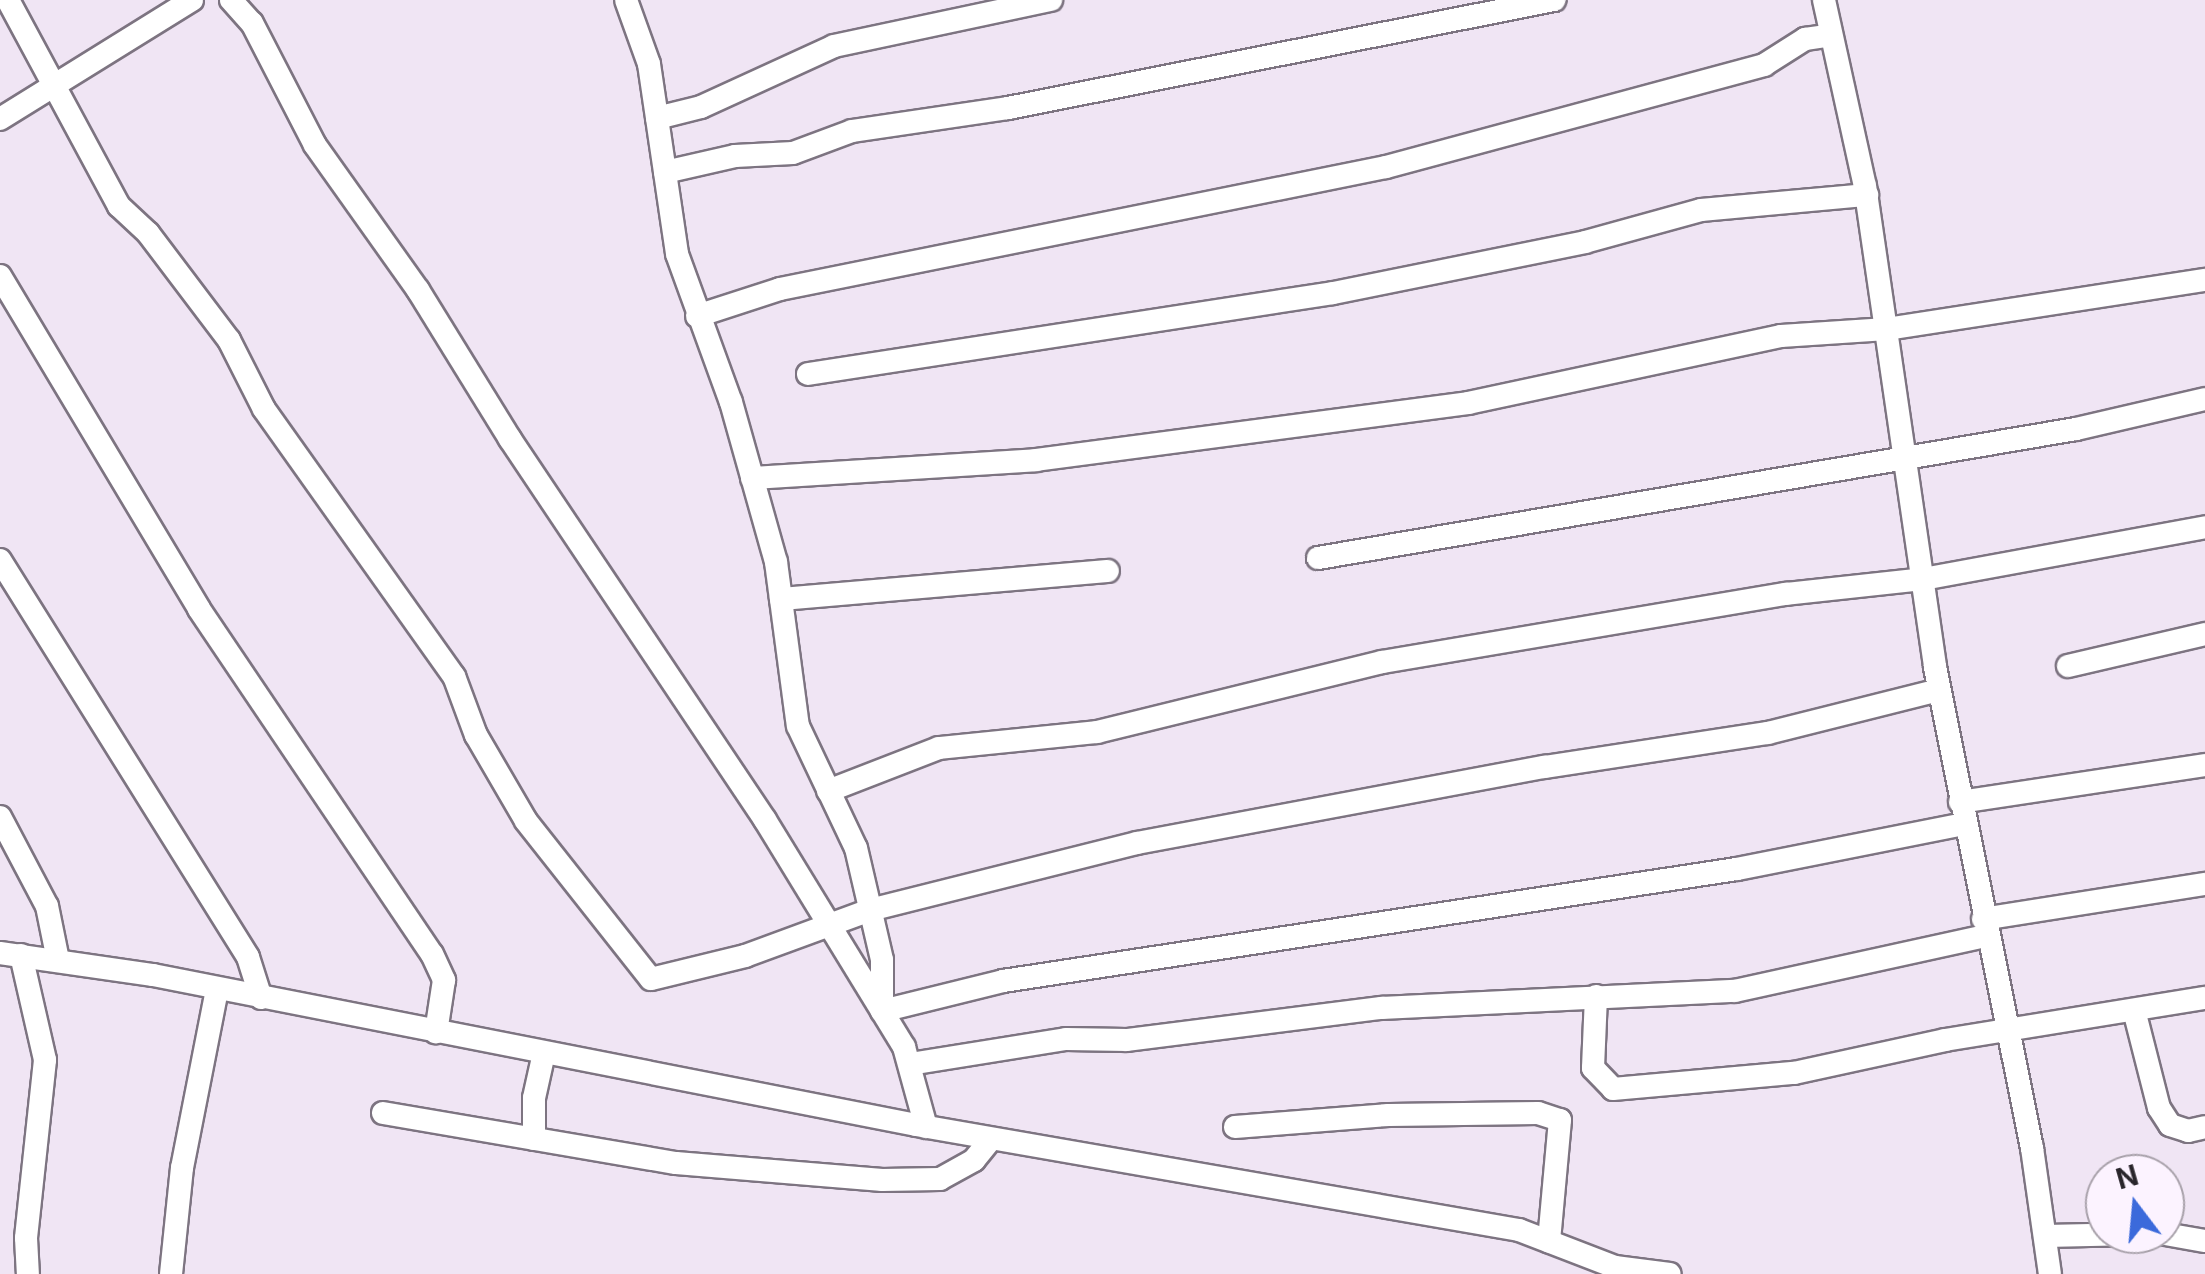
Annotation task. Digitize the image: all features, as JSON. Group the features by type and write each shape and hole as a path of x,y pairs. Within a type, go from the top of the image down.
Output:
{"street":[{"path":"8,0 57,83 119,206 148,234 229,340 264,409 454,676 476,736 526,822 651,980 830,926 870,910 1137,844 1545,767 1768,733 1864,704 1939,690"},
{"path":"0,119 192,0"},
{"path":"231,0 252,23 315,145 418,290 830,926 910,1064 926,1127"},
{"path":"657,118 702,106 834,46 1051,0"},
{"path":"665,172 735,156 792,153 852,131 1008,108 1554,0"},
{"path":"1824,0 1828,36 1867,195 1939,690 2050,1274"},
{"path":"635,3 677,254 752,478 781,599 798,726 856,848 882,960 882,1011"},
{"path":"698,316 780,289 1386,167 1764,65 1805,39 1828,36"},
{"path":"808,374 1333,293 1585,242 1702,210 1867,195"},
{"path":"0,276 199,608 432,954 444,980 436,1032"},
{"path":"752,478 1036,460 1468,403 1781,336 1888,330 2205,280"},
{"path":"1318,558 1516,520 1907,458 2205,398"},
{"path":"828,791 938,748 1096,732 1382,662 1546,632 1923,579 2205,527"},
{"path":"0,560 248,957 261,998"},
{"path":"781,599 1108,570"},
{"path":"2068,666 2205,634"},
{"path":"882,1011 1004,981 1738,868 1962,813 2205,765"},
{"path":"0,817 47,906 58,960"},
{"path":"910,1064 1066,1039 1127,1040 1382,1008 1735,990 1985,927 2205,884"},
{"path":"28,1274 26,1238 44,1060 10,954 217,989 991,1139 1519,1230 1614,1271 1670,1274"},
{"path":"171,1274 182,1168 217,989"},
{"path":"1596,996 1593,1068 1613,1089 1794,1073 2205,998"},
{"path":"2134,1010 2159,1108 2170,1126 2188,1131 2205,1127"},
{"path":"534,1139 544,1053"},
{"path":"382,1113 676,1163 882,1180 940,1178 974,1160 991,1139"},
{"path":"1235,1127 1389,1115 1538,1114 1560,1120 1549,1242"},
{"path":"2045,1236 2085,1235"}]}
